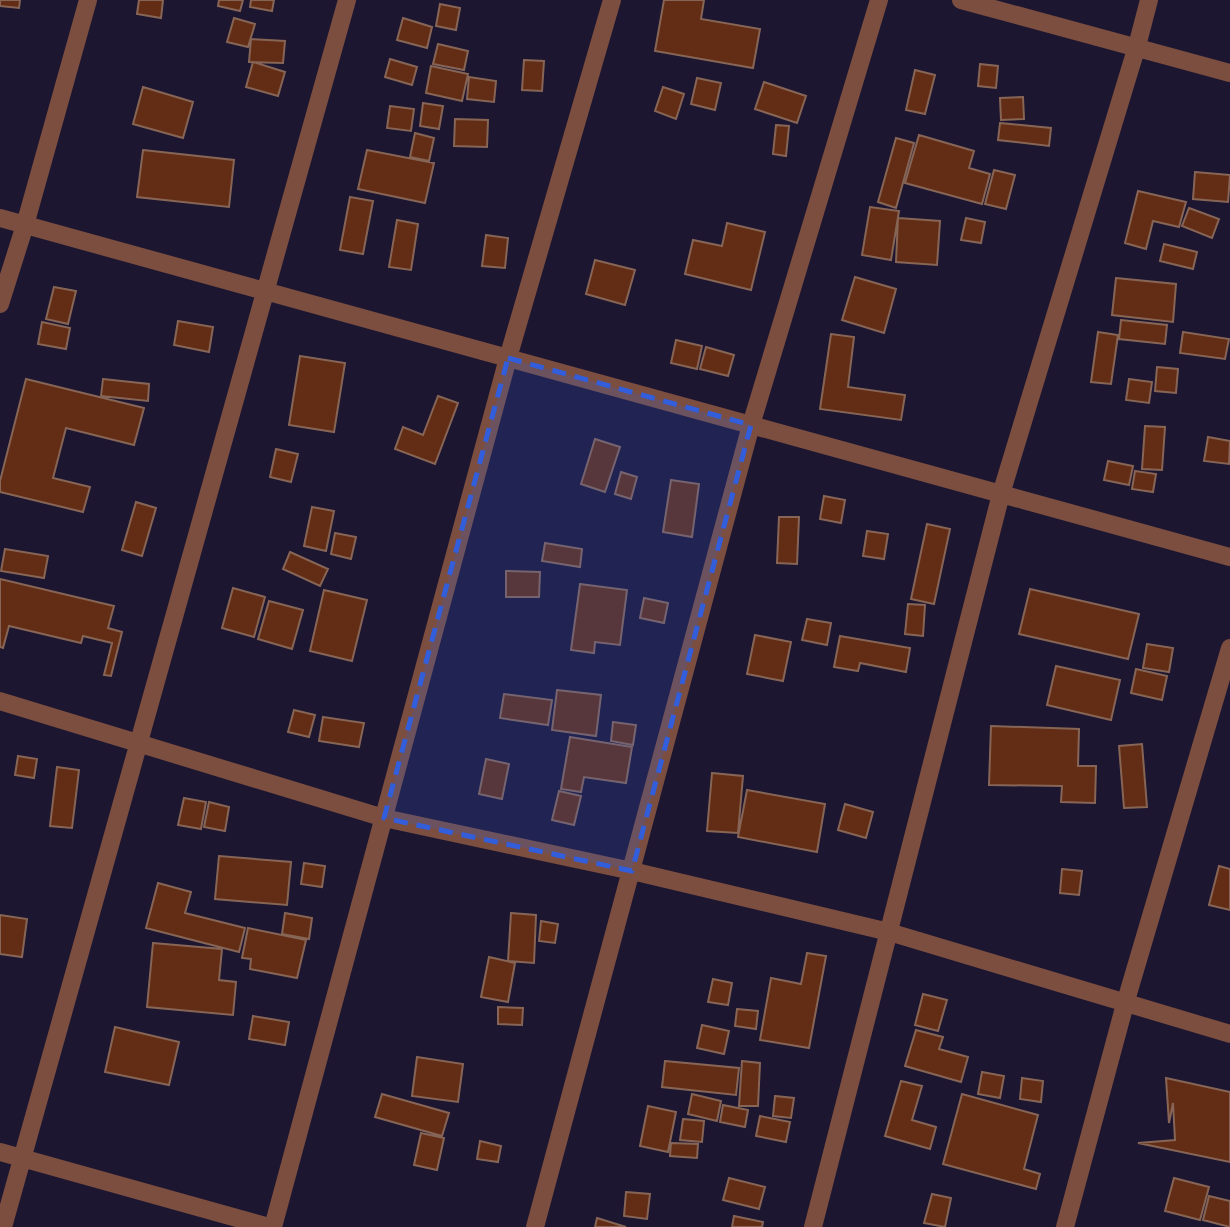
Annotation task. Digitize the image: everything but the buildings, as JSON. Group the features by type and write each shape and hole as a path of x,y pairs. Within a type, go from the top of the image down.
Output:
{"street":[{"path":"0,304 88,0"},
{"path":"4,1227 347,0"},
{"path":"0,1152 271,1227 508,358 612,0"},
{"path":"535,1227 751,425 879,0"},
{"path":"961,0 1230,73"},
{"path":"813,1227 1000,494 1149,0"},
{"path":"0,218 1230,557"},
{"path":"1065,1227 1125,1004 1230,648"},
{"path":"0,701 384,818 632,871 889,932 1230,1034"}],"highlighted area":[{"path":"508,358 751,425 632,871 384,818"}]}
